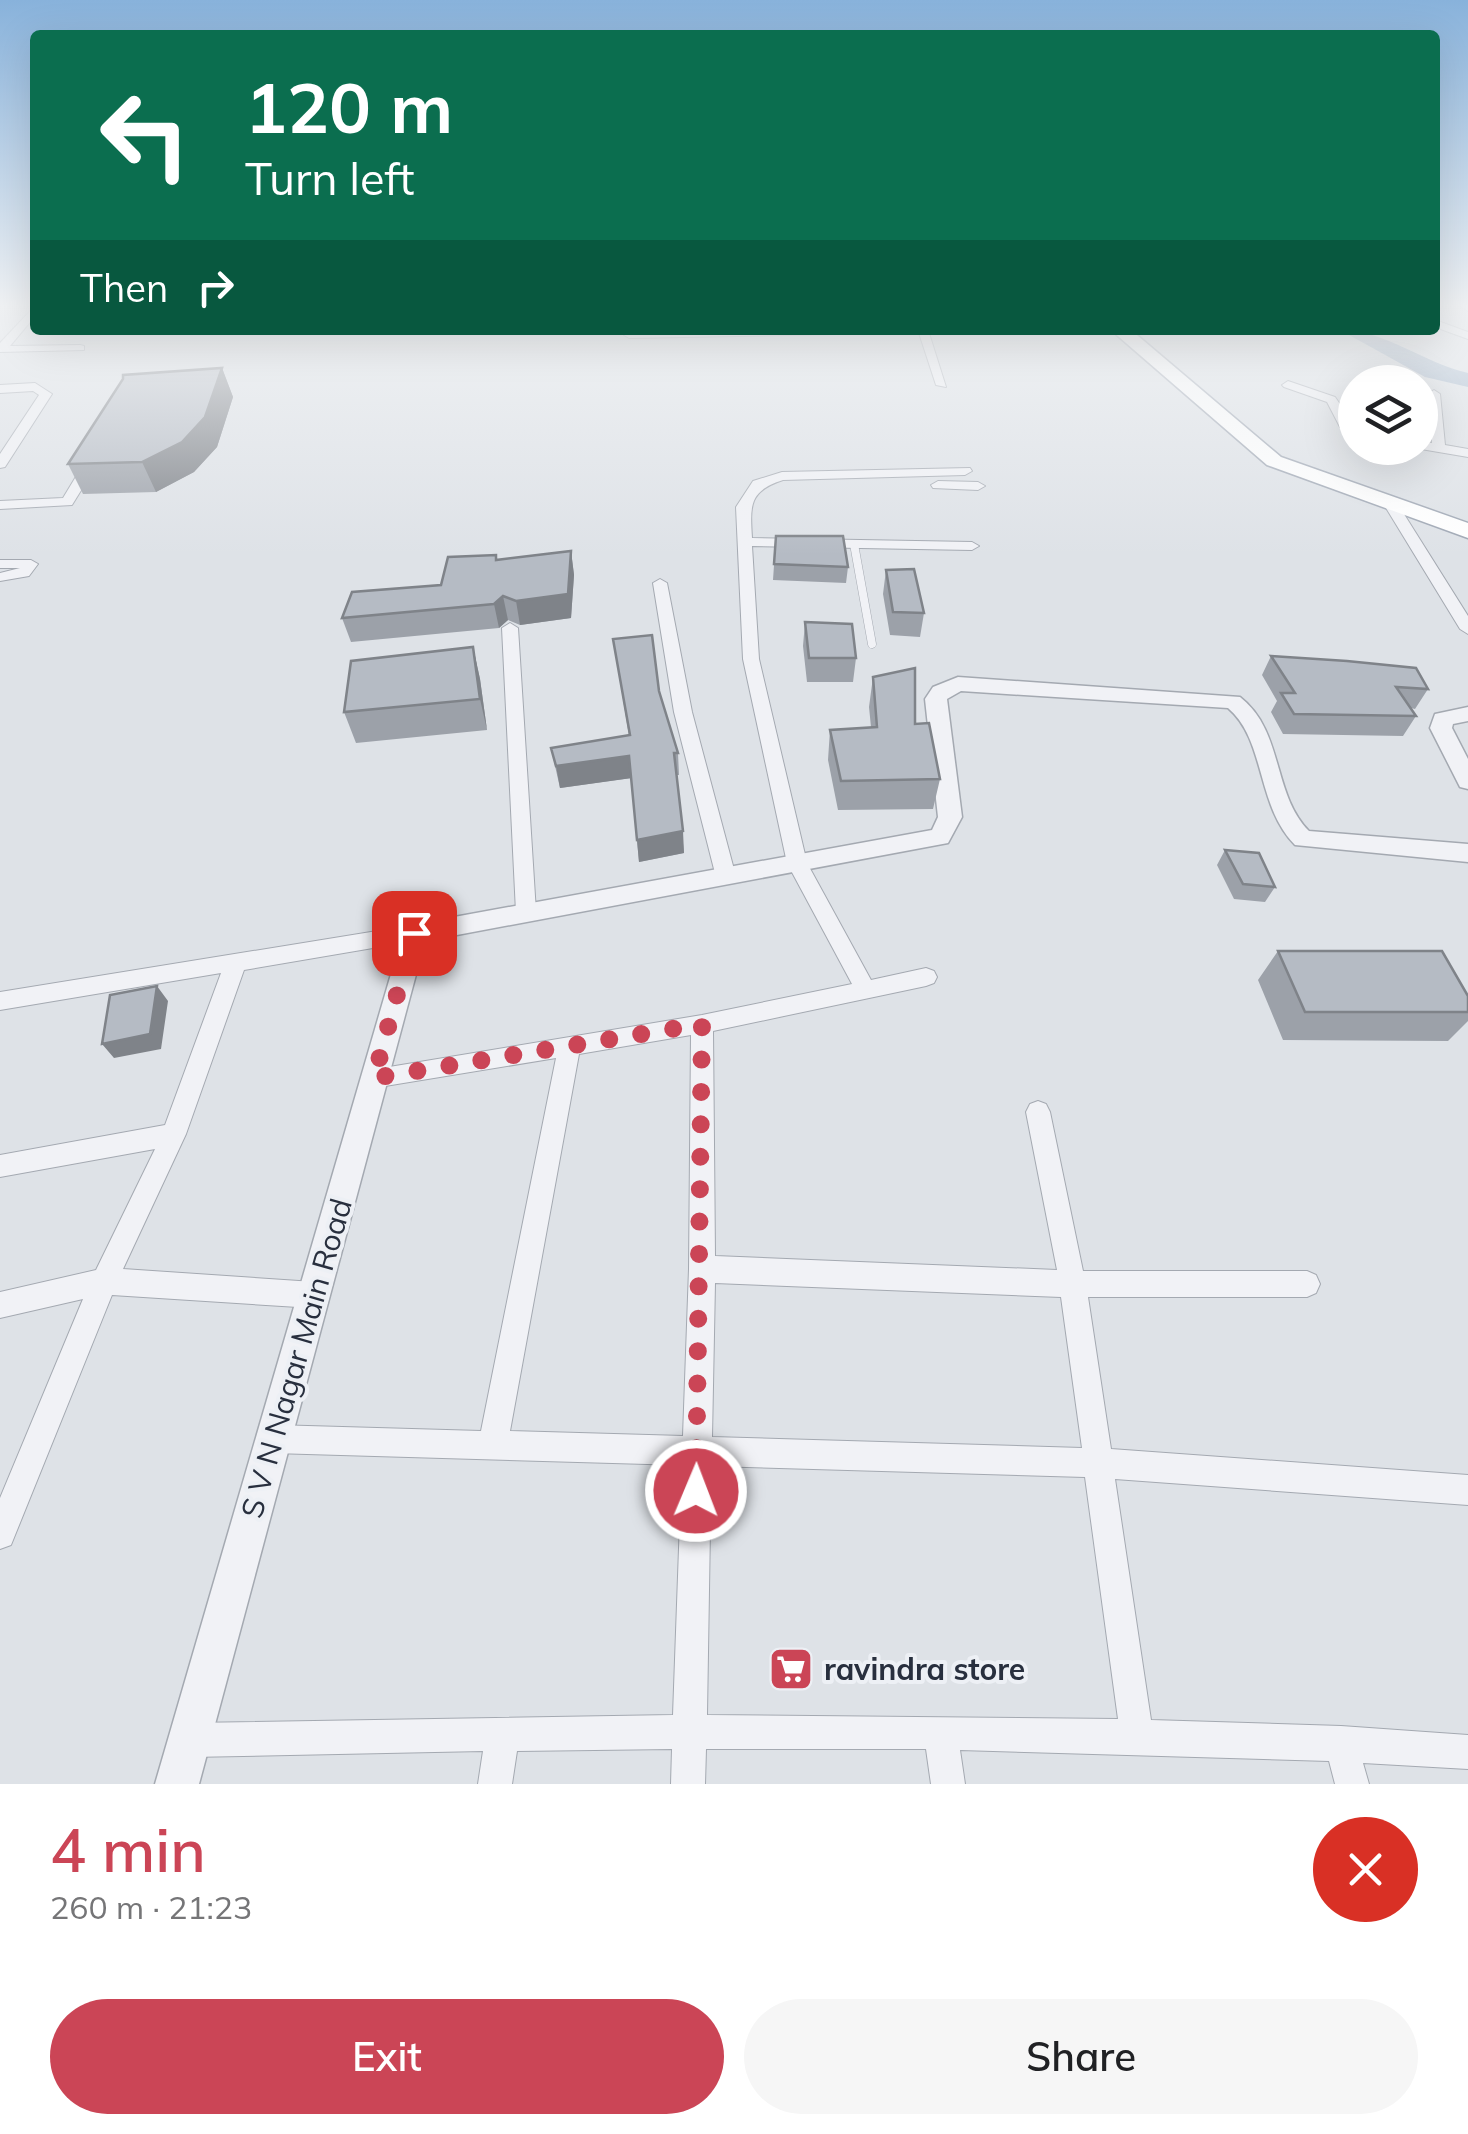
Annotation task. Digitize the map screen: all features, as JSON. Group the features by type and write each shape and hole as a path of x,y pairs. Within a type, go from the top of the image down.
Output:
{"main road":[{"path":"1188,388 1274,461 1468,530"}],"street":[{"path":"0,464 46,394 37,388"},
{"path":"1297,388 1338,405"},
{"path":"1438,430 1440,448 1468,453"},
{"path":"0,504 67,502 97,454"},
{"path":"865,988 797,862 752,659 744,507 758,484 782,476 965,472"},
{"path":"752,492 821,482 978,486"},
{"path":"1390,503 1468,629"},
{"path":"746,542 972,546"},
{"path":"0,564 30,564 24,573 0,577"},
{"path":"660,583 683,712 726,878"},
{"path":"510,628 526,912"},
{"path":"0,1001 414,933 940,836 950,818 936,699 949,687 971,684 1233,702 1248,713 1286,821 1303,839 1468,853"},
{"path":"1468,714 1443,719 1441,728 1468,781"},
{"name":"S V N Nagar Main Road","path":"177,1784 414,933"},
{"path":"0,1534 104,1282 174,1134 236,962"},
{"path":"374,1078 702,1024 926,977"},
{"path":"688,1784 702,1269 702,1024"},
{"path":"493,1443 569,1046"},
{"path":"1038,1112 1073,1284 1137,1738"},
{"path":"0,1166 174,1134"},
{"path":"702,1269 1073,1284 1308,1284"},
{"path":"0,1305 104,1282 314,1294"},
{"path":"273,1439 1099,1464 1468,1490"},
{"path":"190,1740 690,1730 940,1732 1341,1744 1468,1752"},
{"path":"940,1732 948,1784"},
{"path":"495,1784 502,1734"},
{"path":"1341,1744 1352,1784"}],"lane":[{"path":"854,544 872,644"}],"building":[{"path":"117,388 215,388 205,417 182,442 142,462 68,464"},
{"path":"776,536 843,536 848,567 774,564"},
{"path":"571,551 568,594 516,601 503,596 494,604 342,618 352,592 441,585 448,557 496,555 496,560"},
{"path":"914,569 924,613 893,612 886,570"},
{"path":"805,622 852,624 856,658 809,658"},
{"path":"652,635 659,691 678,753 674,753 683,831 637,840 629,756 556,766 551,748 630,735 613,639"},
{"path":"473,647 480,699 344,712 351,661"},
{"path":"1271,656 1416,668 1428,689 1396,687 1416,716 1294,714 1281,693 1295,693"},
{"path":"915,668 915,724 929,723 940,779 841,781 830,730 877,727 873,677"},
{"path":"1225,850 1259,853 1275,887 1243,884"},
{"path":"1278,951 1442,951 1468,996 1468,1012 1305,1012"},
{"path":"157,986 150,1034 102,1044 110,995"}],"place":[{"name":"ravindra store","path":"791,1669"}],"route":[{"path":"414,933 374,1078 702,1024 702,1269 696,1491"}]}
